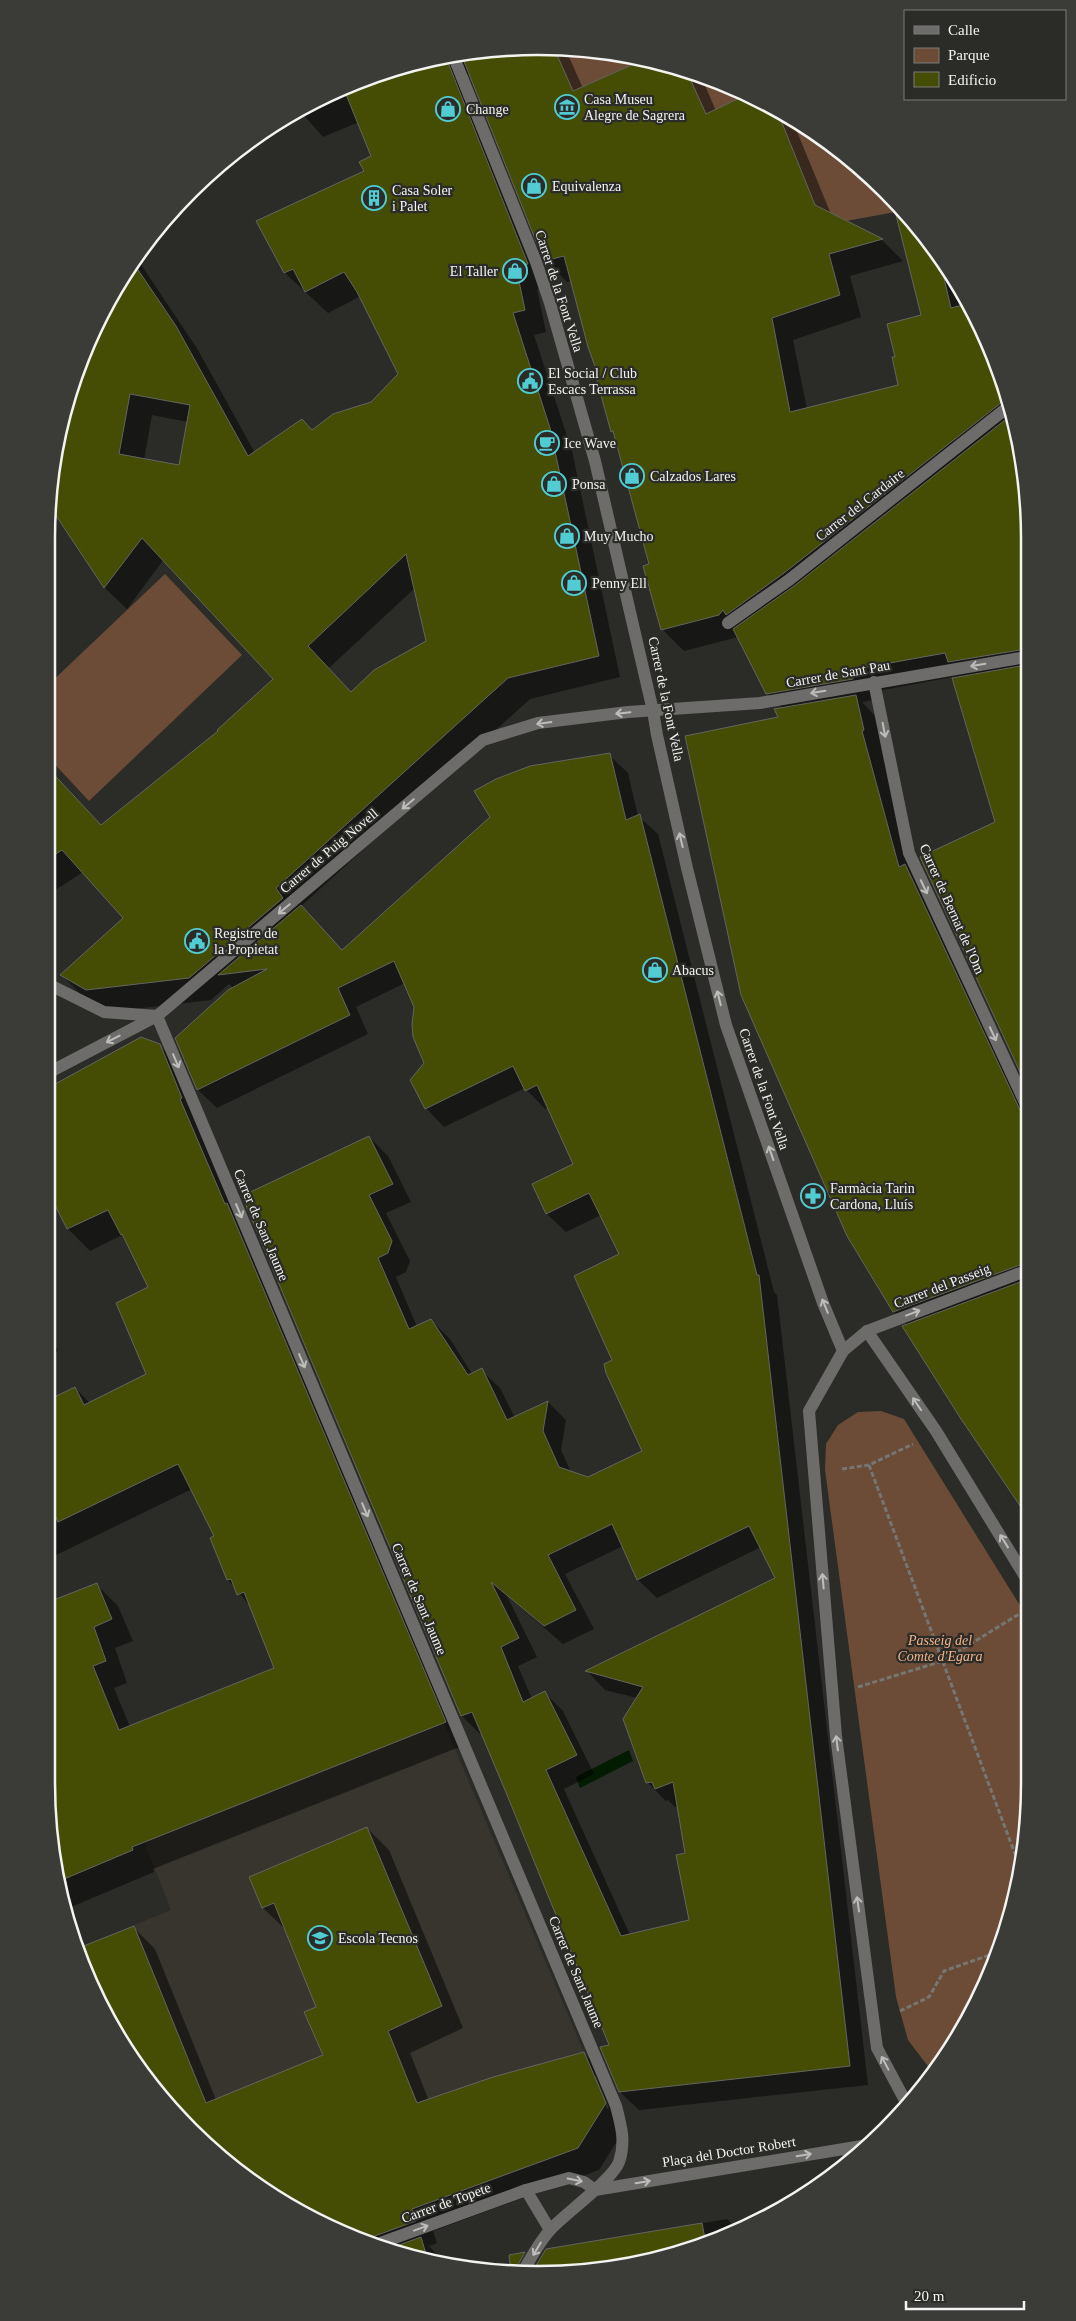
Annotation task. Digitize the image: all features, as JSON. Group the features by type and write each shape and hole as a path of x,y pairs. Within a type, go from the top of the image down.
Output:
{"street":[{"name":"Carrer de la Font Vella","path":"455,62 536,262 550,304 595,462 653,711 685,859 726,1025 823,1303 843,1351"},
{"name":"Carrer del Cardaire","path":"728,623 789,580 1004,409"},
{"name":"Carrer de Sant Pau","path":"653,711 760,703 1021,658"},
{"name":"Carrer de Bernat de l'Om","path":"874,682 909,853 1021,1094"},
{"name":"Carrer de Puig Novell","path":"55,1069 157,1016 484,740 538,723 628,712 653,711"},
{"path":"55,988 104,1012 157,1016"},
{"name":"Carrer de Sant Jaume","path":"157,1016 616,2106 624,2140 619,2164 595,2190 573,2207 550,2230 527,2266"},
{"name":"Carrer del Passeig","path":"867,1330 1021,1273"},
{"path":"904,2098 877,2048 835,1726 808,1411 843,1351 867,1330 936,1431 1021,1570"},
{"name":"Plaça del Doctor Robert","path":"595,2190 855,2147"},
{"name":"Carrer de Topete","path":"386,2241 526,2190 569,2178 584,2182 595,2190"},
{"path":"526,2190 550,2230"}],"path":[{"path":"842,1469 869,1465 918,1442"},
{"path":"869,1465 1016,1855"},
{"path":"868,1686 943,1661 1021,1614"},
{"path":"900,2011 929,1997 944,1971 989,1955"}],"shaded area":[{"name":"Escola Tecnos","path":"444,1723 584,2052 493,2077 372,2119 227,2152 196,2125 155,2077 136,2051 105,1997 84,1946 171,1910 144,1841"},
{"path":"629,1750 633,1761 580,1788 576,1777"}],"green space":[{"path":"557,56 601,59 633,64 573,91"},
{"path":"691,80 738,99 706,114"},
{"path":"781,121 832,155 880,196 894,212 846,221 815,205"},
{"path":"165,574 242,655 89,801 55,765 55,678"},
{"name":"Passeig del Comte d'Egara","path":"881,1411 904,1419 1021,1607 1020,1815 1012,1877 1005,1908 984,1968 956,2025 928,2067 908,2040 896,1997 825,1470 826,1444 838,1425 858,1412"}],"building":[{"path":"506,56 557,56 573,91 633,64 663,71 691,80 706,114 738,99 781,121 815,205 883,239 829,254 840,295 772,318 790,412 898,385 892,357 895,357 887,324 921,315 896,214 921,244 943,275 951,308 961,305 984,353 1002,403 784,573 726,615 723,610 719,615 661,630 643,566 649,564 613,431 611,432 595,373 597,372 588,347 564,256 544,261 464,61"},
{"path":"448,63 528,264 516,267 525,310 513,313 550,428 599,656 508,678 276,888 283,898 189,978 86,990 60,975 123,918 62,850 55,854 55,776 101,825 218,731 273,679 142,538 104,588 56,515 64,444 71,413 81,383 105,324 137,269 176,326 248,456 302,419 312,430 333,414 371,402 398,374 357,292 344,272 305,292 293,269 284,273 256,221 364,171 359,162 371,156 346,95 413,71","holes":["130,394 190,405 179,465 119,454","406,554 426,641 374,670 351,692 308,646"]},
{"path":"1006,419 1017,475 1020,506 1021,650 948,662 945,653 851,670 853,679 766,694 733,629 794,586"},
{"path":"1021,666 1021,1074 920,857 995,822 952,678"},
{"path":"856,695 864,730 862,731 899,867 905,864 1021,1112 1021,1265 893,1312 847,1236 741,995 685,736 778,717 774,709"},
{"path":"610,753 626,820 640,814 757,1275 759,1275 850,2066 619,2092 600,2047 609,2045 505,1790 472,1712 461,1716 242,1196 369,1136 393,1184 369,1195 392,1241 388,1253 378,1258 409,1329 431,1319 468,1375 482,1368 507,1420 548,1401 543,1431 559,1467 588,1477 642,1451 606,1373 604,1364 612,1360 574,1276 619,1254 589,1193 546,1214 532,1184 573,1164 537,1085 525,1091 513,1066 425,1109 410,1080 424,1063 413,1037 414,1007 394,961 338,988 350,1015 197,1090 175,1038 228,990 267,969 218,975 301,905 342,950 490,817 474,791 496,779 530,766","holes":["612,1524 637,1580 749,1526 775,1578 585,1671 643,1687 623,1719 646,1783 652,1782 655,1789 673,1782 685,1853 676,1855 689,1920 621,1936 546,1770 577,1755 545,1691 523,1702 501,1647 519,1638 491,1582 544,1626 576,1610 548,1555"]},
{"path":"141,1037 160,1044 182,1098 180,1099 225,1204 227,1203 446,1722 132,1847 133,1850 64,1879 56,1815 55,1599 97,1583 112,1619 94,1627 106,1661 93,1666 119,1730 274,1668 244,1592 237,1595 231,1579 227,1580 210,1538 214,1536 178,1464 58,1522 55,1515 55,1397 75,1387 84,1405 146,1374 116,1303 148,1287 108,1210 67,1229 55,1205 55,1084"},
{"path":"1021,1282 1021,1507 961,1419 902,1326"},
{"path":"367,1827 442,2006 388,2031 417,2103 493,2077 584,2052 606,2103 578,2148 412,2209 416,2221 373,2236 324,2216 296,2201 244,2166 196,2125 155,2077 136,2051 105,1997 84,1946 134,1926 206,2103 323,2055 304,2012 316,2007 274,1903 262,1908 249,1877"},
{"path":"702,2223 704,2236 663,2250 632,2257 570,2265 536,2266 546,2249"},
{"path":"421,2237 426,2253 413,2250 399,2245"},
{"path":"525,2252 518,2265 510,2265 509,2255"}],"place":[{"name":"Casa Museu Alegre de Sagrera","path":"567,107"},
{"name":"Change","path":"448,109"},
{"name":"Equivalenza","path":"534,186"},
{"name":"Casa Soler i Palet","path":"374,198"},
{"name":"El Taller","path":"515,271"},
{"name":"El Social / Club Escacs Terrassa","path":"530,381"},
{"name":"Ice Wave","path":"547,443"},
{"name":"Calzados Lares","path":"632,476"},
{"name":"Ponsa","path":"554,484"},
{"name":"Muy Mucho","path":"567,536"},
{"name":"Penny Ell","path":"574,583"},
{"name":"Registre de la Propietat","path":"197,941"},
{"name":"Abacus","path":"655,970"},
{"name":"Farmàcia Tarin Cardona, Lluís","path":"813,1196"},
{"name":"Escola Tecnos","path":"320,1938"}]}
